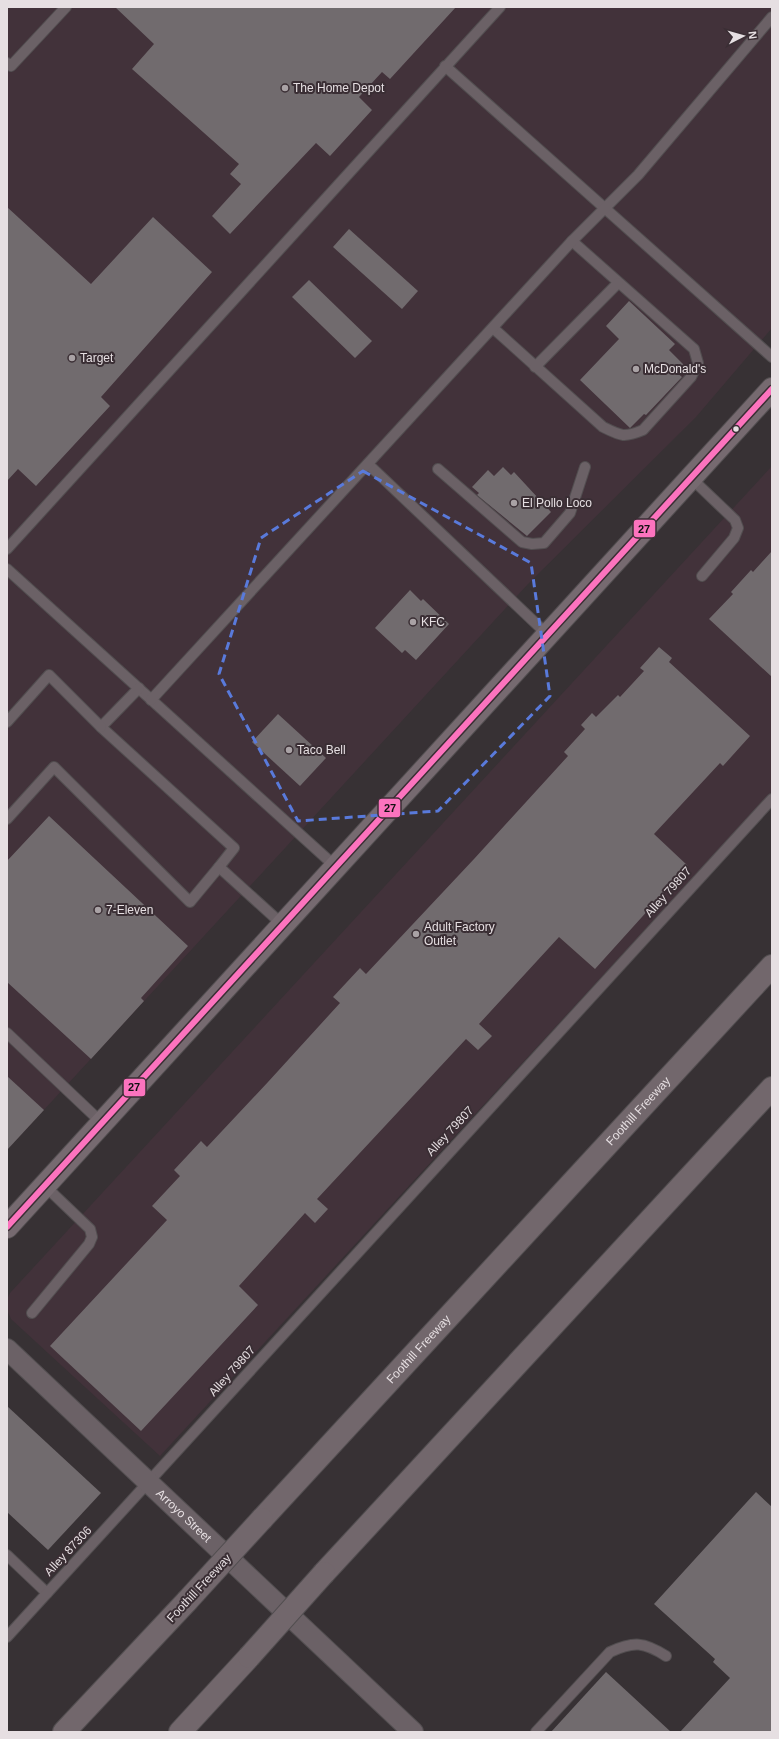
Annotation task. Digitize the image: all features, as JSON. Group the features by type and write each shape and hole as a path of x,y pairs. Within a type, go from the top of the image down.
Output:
{"highway":[{"name":"Foothill Freeway","path":"64,1732 187,1601 772,966"},
{"path":"180,1732 324,1573 772,1088"},
{"path":"194,1732 249,1657"}],"main road":[{"path":"7,1227 772,390"}],"street":[{"name":"Arroyo Street","path":"7,1349 413,1732"}],"lane":[{"path":"7,63 11,66 66,7"},
{"path":"7,549 500,7"},
{"path":"152,700 572,241 638,175 772,17"},
{"path":"445,66 772,357"},
{"path":"493,328 604,427 621,436 634,434 643,430 691,377 698,363 694,349 572,241"},
{"path":"535,366 618,283"},
{"path":"368,464 548,635"},
{"path":"438,469 522,542 532,544 544,543 570,513 584,467"},
{"path":"691,478 735,520 738,528 734,538 702,576"},
{"path":"7,569 336,867"},
{"path":"7,722 49,675 101,727 234,848 190,902 54,767 7,819"},
{"path":"101,727 139,688"},
{"name":"Alley 79807","path":"149,1482 394,1211 772,799"},
{"path":"219,867 283,925"},
{"path":"7,1033 102,1123"},
{"path":"32,1313 89,1244 92,1237 90,1229 45,1186"},
{"name":"Alley 87306","path":"7,1637 149,1482"},
{"path":"7,1555 47,1593"},
{"path":"536,1732 610,1652 624,1646 637,1644 651,1647 666,1656"}],"highlighted area":[{"path":"363,471 531,563 550,696 438,811 298,821 219,674 261,538"}],"shaded area":[{"path":"7,7 772,7 772,328 696,417 528,584 7,1150"},
{"path":"772,466 772,792 160,1456 11,1319 7,1310 7,1299 10,1293"}],"building":[{"name":"The Home Depot","path":"115,7 456,7 390,79 382,72 359,97 372,110 330,156 316,143 230,234 212,216 241,184 230,174 239,164 132,69 154,44"},
{"name":"Target","path":"7,207 91,284 153,217 212,272 101,397 110,406 36,486 18,469 7,481"},
{"path":"349,229 418,291 402,309 333,247"},
{"path":"309,280 372,341 355,358 292,297"},
{"name":"McDonald's","path":"629,301 675,344 669,350 684,365 677,373 682,377 646,415 644,414 630,428 580,380 619,339 606,326"},
{"name":"El Pollo Loco","path":"503,467 511,475 514,472 551,512 527,536 477,495 479,493 472,487 488,470 494,476"},
{"path":"772,551 772,677 709,619 733,594 731,592 751,570 753,572"},
{"name":"KFC","path":"410,590 421,601 423,599 449,624 416,660 405,650 402,653 375,628"},
{"path":"659,647 672,658 669,662 750,736 723,766 720,763 654,834 688,866 595,969 559,937 479,1024 492,1036 478,1050 466,1039 317,1199 328,1209 315,1223 305,1213 239,1286 258,1305 141,1431 50,1346 167,1220 152,1206 180,1176 174,1170 201,1141 207,1147 268,1082 340,1003 333,997 360,968 366,974 474,859 568,756 564,752 585,729 581,725 592,713 596,717 618,695 620,697 644,671 640,668"},
{"name":"Taco Bell","path":"278,714 326,758 300,786 252,742"},
{"path":"49,816 188,946 141,998 144,1001 91,1059 7,982 7,861"},
{"path":"7,1076 44,1110 7,1150"},
{"path":"7,1406 101,1493 48,1550 7,1512"},
{"path":"756,1492 772,1507 772,1732 680,1732 730,1678 713,1662 715,1659 654,1604"},
{"path":"606,1672 671,1732 551,1732"}],"transit line":[{"name":"27","path":"7,1227 772,389"}],"place":[{"name":"The Home Depot","path":"285,88"},
{"name":"Target","path":"72,358"},
{"name":"McDonald's","path":"636,369"},
{"name":"El Pollo Loco","path":"514,503"},
{"name":"KFC","path":"413,622"},
{"name":"Taco Bell","path":"289,750"},
{"name":"7-Eleven","path":"98,910"},
{"name":"Adult Factory Outlet","path":"416,934"}]}
